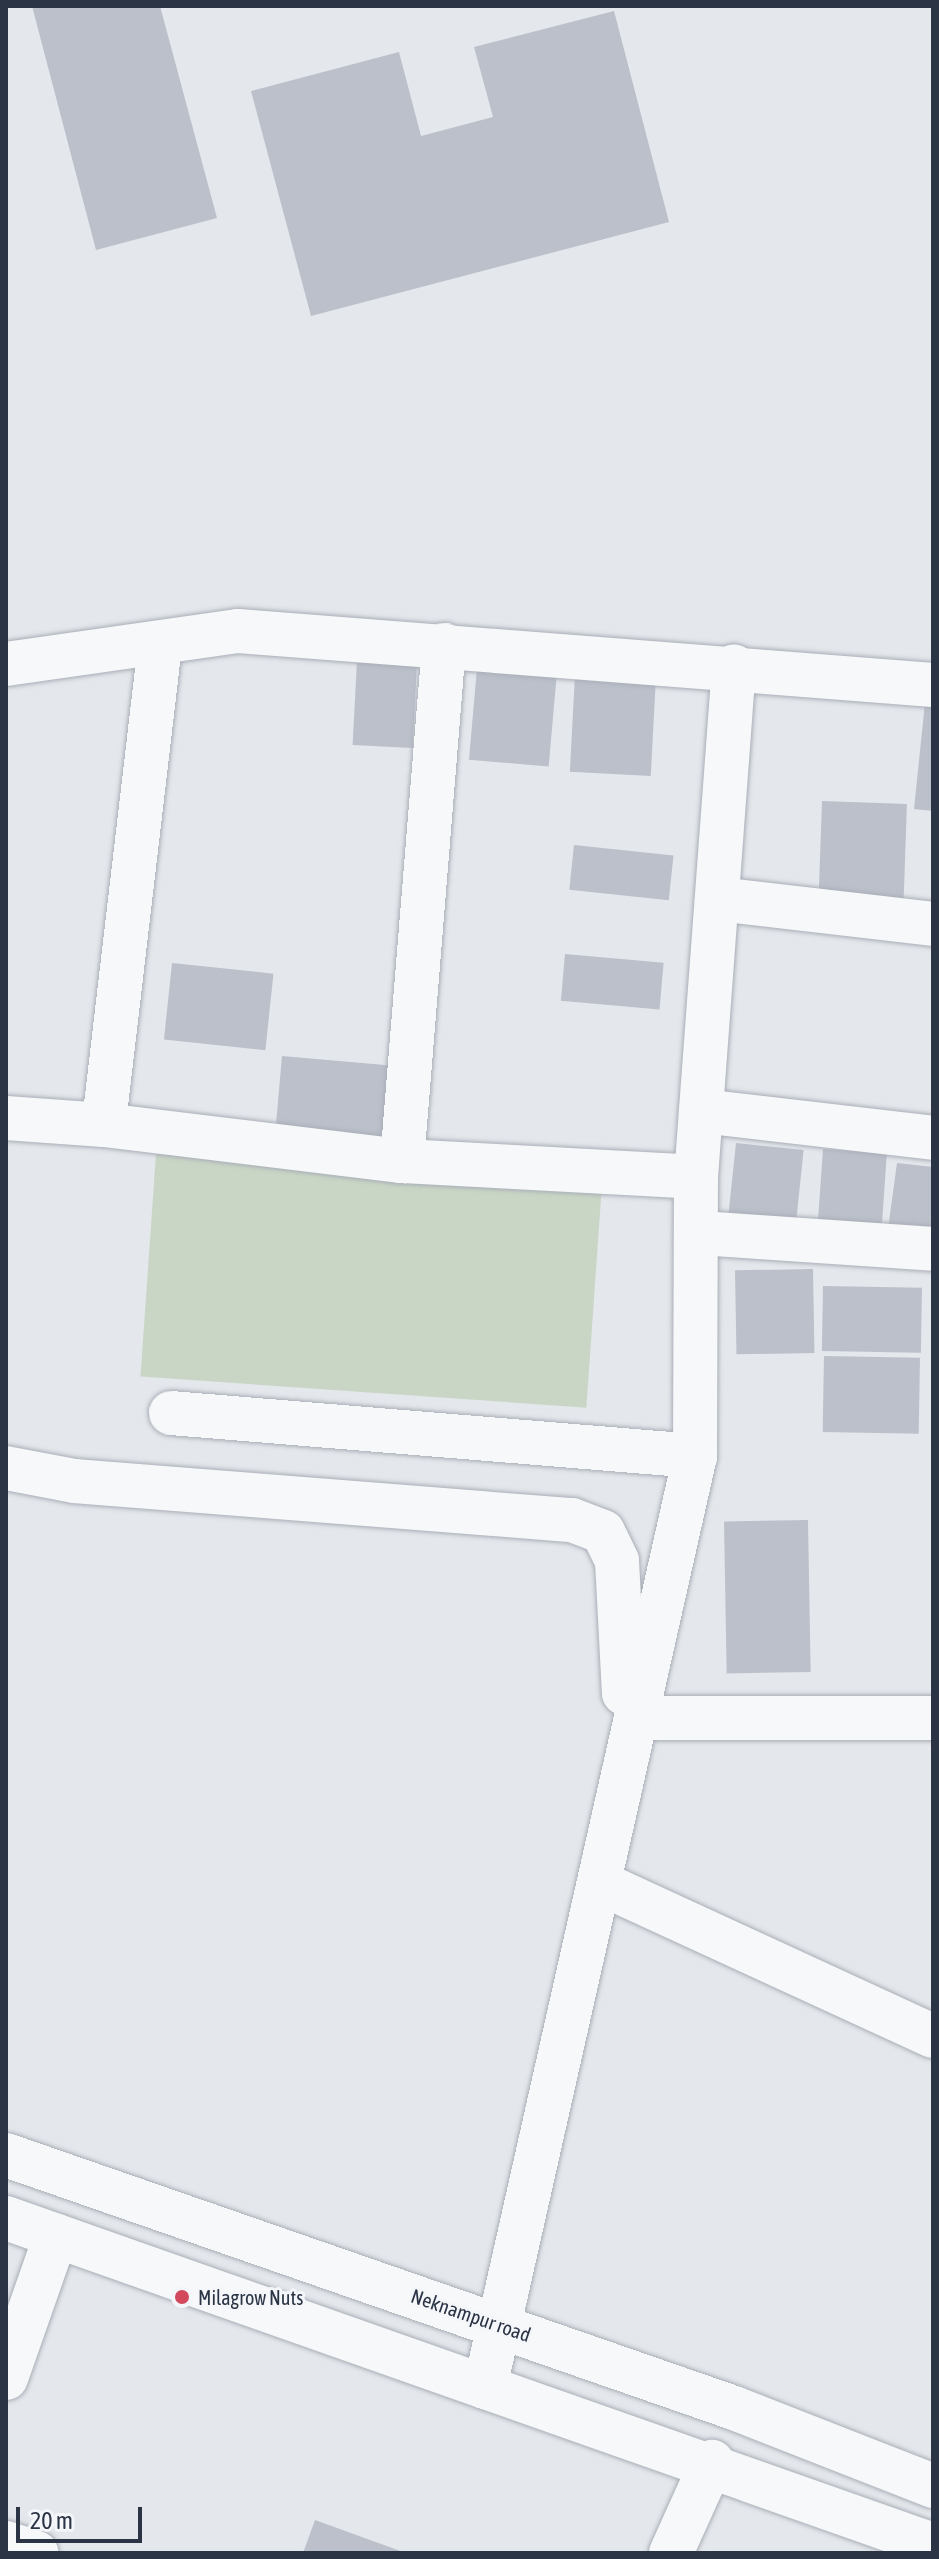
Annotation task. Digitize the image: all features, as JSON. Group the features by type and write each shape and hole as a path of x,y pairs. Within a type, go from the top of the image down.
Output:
{"street":[{"path":"6,664 160,645 238,631 734,666 933,685"},
{"path":"104,1125 160,645"},
{"path":"402,1161 444,645"},
{"path":"485,2387 643,1706 695,1456 700,1233 696,1177 734,666"},
{"path":"717,899 933,924"},
{"path":"701,1111 933,1138"},
{"path":"6,1118 104,1125 402,1161 696,1177"},
{"path":"700,1233 933,1249"},
{"path":"171,1413 695,1456"},
{"path":"6,1468 74,1481 572,1520 603,1532 617,1561 624,1693 643,1706 933,1718"},
{"path":"600,1883 933,2036"},
{"name":"Neknampur road","path":"6,2155 499,2325 933,2486"},
{"path":"6,2218 485,2387 712,2462 933,2545"},
{"path":"6,2378 56,2235"},
{"path":"671,2553 712,2462"},
{"path":"6,2543 36,2553"}],"green space":[{"path":"156,1154 602,1185 586,1408 140,1376"}],"building":[{"path":"32,6 160,6 217,218 96,250"},
{"path":"614,11 669,222 311,316 251,91 399,52 421,136 493,117 474,47"},
{"path":"357,661 417,664 413,748 353,745"},
{"path":"477,668 557,675 549,767 469,760"},
{"path":"575,674 656,678 651,776 570,772"},
{"path":"925,703 933,703 933,811 914,809"},
{"path":"822,801 907,804 904,902 819,899"},
{"path":"574,845 673,855 669,900 569,890"},
{"path":"565,954 664,963 660,1009 561,1001"},
{"path":"172,963 273,974 265,1050 164,1040"},
{"path":"282,1056 391,1065 384,1143 275,1134"},
{"path":"736,1143 804,1150 796,1223 728,1216"},
{"path":"823,1149 887,1153 882,1227 818,1223"},
{"path":"897,1163 933,1167 933,1235 888,1229"},
{"path":"813,1269 814,1353 736,1354 735,1270"},
{"path":"823,1286 922,1288 921,1353 822,1351"},
{"path":"824,1356 920,1358 919,1434 823,1432"},
{"path":"808,1520 811,1672 727,1673 724,1521"},
{"path":"315,2520 406,2553 303,2553"}],"place":[{"name":"Milagrow Nuts","path":"182,2297"}]}
